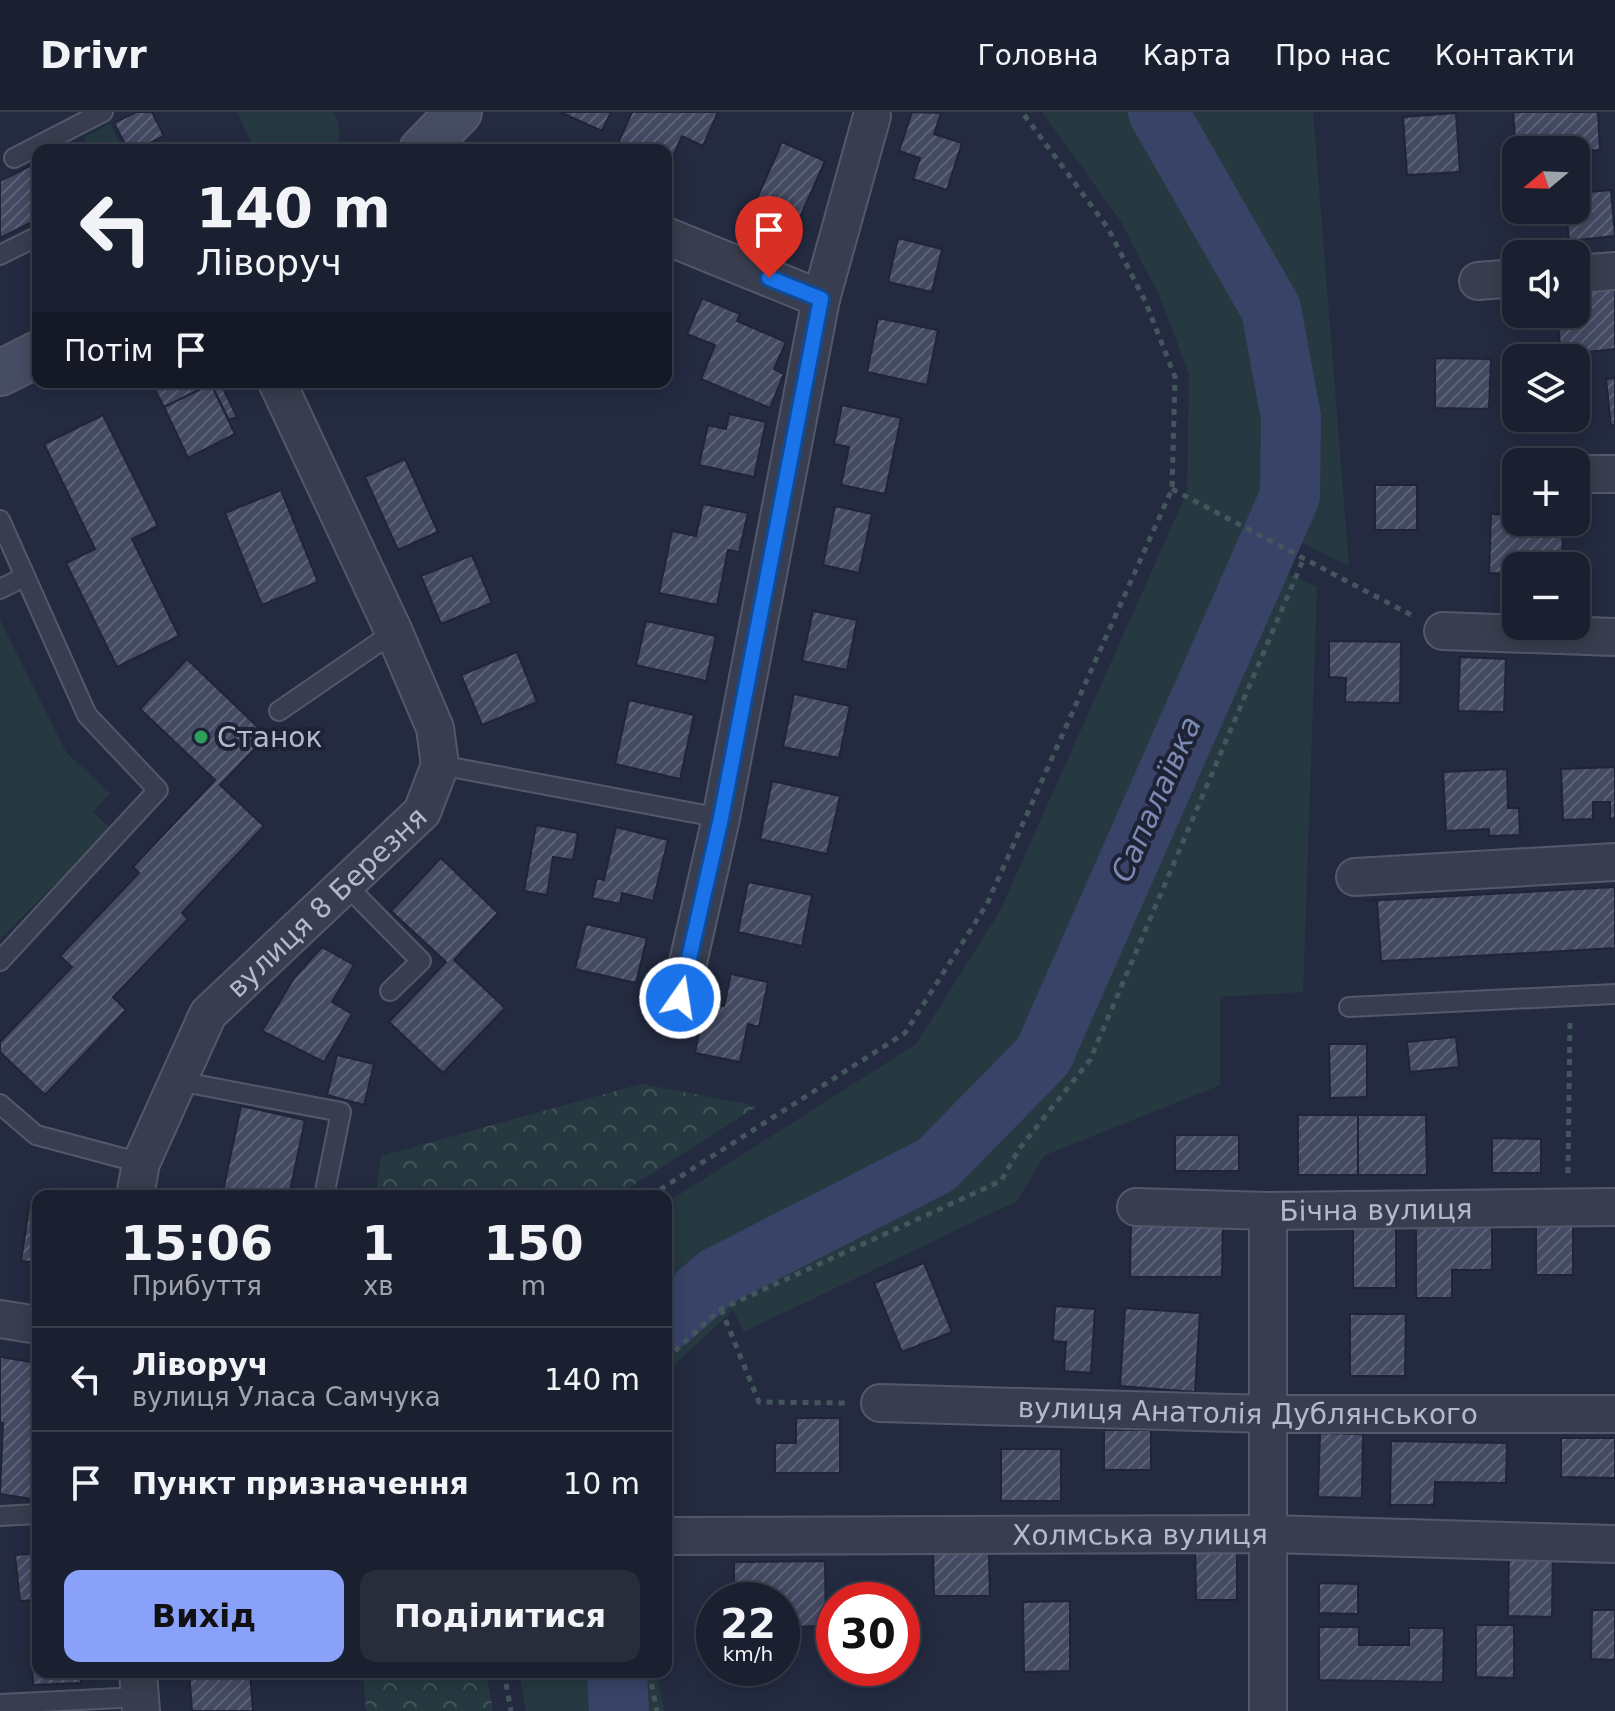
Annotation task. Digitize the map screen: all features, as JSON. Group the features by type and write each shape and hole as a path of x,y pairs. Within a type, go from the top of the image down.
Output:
{"street":[{"path":"680,998 721,818 821,299 872,116"},
{"path":"672,238 821,299"},
{"path":"1590,273 1615,271"},
{"path":"1478,281 1502,279"},
{"name":"вулиця 8 Березня","path":"138,1179 208,1014 422,812 440,765 435,728 394,632 280,388"},
{"path":"1590,474 1615,474"},
{"path":"1443,631 1615,637"},
{"path":"1355,877 1615,862"},
{"name":"Бічна вулиця","path":"1136,1207 1268,1211 1615,1207"},
{"path":"1268,1211 1268,1711"},
{"path":"0,1319 32,1324"},
{"name":"вулиця Анатолія Дублянського","path":"880,1403 1267,1414 1615,1414"},
{"name":"Холмська вулиця","path":"672,1536 1266,1534 1615,1544"}],"lane":[{"path":"41,144 103,112"},
{"path":"14,158 32,149"},
{"path":"0,255 32,239"},
{"path":"0,520 87,715 158,790 0,961"},
{"path":"0,589 24,577"},
{"path":"279,711 394,632"},
{"path":"440,765 721,818"},
{"path":"345,884 421,961 390,991"},
{"path":"1349,1007 1615,994"},
{"path":"178,1081 341,1112 325,1190"},
{"path":"0,1104 36,1135 138,1179"},
{"path":"0,1516 32,1514"},
{"path":"0,1704 139,1693"}],"path":[{"path":"659,1190 905,1033 987,904 1172,489 1175,377 1146,303 1108,228 1022,112"},
{"path":"1172,489 1443,631"},
{"path":"672,1354 721,1309 1001,1181 1019,1149 1090,1060 1303,560"},
{"path":"1567,1206 1571,996"},
{"path":"721,1309 759,1402 880,1403"},
{"path":"505,1678 511,1711"},
{"path":"650,1678 657,1711"}],"green space":[{"path":"237,112 334,112 338,121 337,144 252,144"},
{"path":"1042,112 1134,112 1250,318 1266,423 1265,493 1028,1045 928,1149 710,1256 672,1289 672,1199 916,1044 1000,911 1187,492 1189,374 1160,297 1120,220"},
{"path":"1134,112 1188,112 1296,297 1315,413 1312,498 1060,1068 948,1185 725,1290 672,1338 672,1289 710,1256 928,1149 1028,1045 1265,493 1266,423 1250,318"},
{"path":"1188,112 1313,112 1349,566 1295,539 1312,498 1315,413 1296,297"},
{"path":"110,124 121,144 87,144 84,137"},
{"path":"1282,571 1317,587 1303,992 1220,997 1220,1085 1045,1155 1017,1201 744,1332 733,1310 672,1367 672,1338 725,1290 948,1185 1060,1068"},
{"path":"0,620 66,752 110,793 93,812 111,829 0,939"},
{"path":"641,1084 758,1106 625,1190 377,1190 381,1156"},
{"path":"363,1678 487,1678 493,1711 366,1711"},
{"path":"520,1678 594,1678 597,1711 526,1711"},
{"path":"594,1678 638,1678 644,1711 597,1711"},
{"path":"638,1678 657,1678 665,1711 644,1711"}],"building":[{"path":"136,112 152,112 164,136 148,144 125,144 114,123"},
{"path":"560,112 611,112 602,131"},
{"path":"632,112 718,112 703,146 682,136 672,158 672,144 618,144"},
{"path":"912,112 941,113 934,134 962,143 947,190 913,179 920,158 899,151"},
{"path":"1513,112 1598,112 1600,150 1590,150 1590,136 1515,136"},
{"path":"1456,113 1460,172 1407,175 1403,117"},
{"path":"782,142 825,161 793,233 750,214"},
{"path":"32,165 32,222 0,238 0,181"},
{"path":"1611,190 1615,236 1569,240 1567,224 1590,224 1590,192"},
{"path":"898,238 942,249 932,292 888,282"},
{"path":"1615,282 1615,349 1590,352 1590,344 1560,344 1558,328 1590,328 1590,285"},
{"path":"702,298 740,314 737,321 786,342 774,369 784,374 770,408 701,379 715,345 687,334"},
{"path":"878,318 938,330 927,385 867,372"},
{"path":"1435,358 1491,359 1489,409 1435,408"},
{"path":"1615,378 1615,425 1611,426 1606,379"},
{"path":"154,388 203,388 164,407"},
{"path":"203,388 213,388 235,434 188,458 164,407"},
{"path":"213,388 223,388 237,417 229,420"},
{"path":"842,405 901,418 885,494 841,485 849,447 834,444"},
{"path":"729,414 766,422 754,477 699,465 708,425 726,429"},
{"path":"103,415 158,526 132,539 179,636 117,667 66,563 95,549 44,444"},
{"path":"405,459 438,532 398,550 365,477"},
{"path":"1375,485 1417,485 1417,530 1375,530"},
{"path":"281,490 318,582 262,605 225,513"},
{"path":"703,504 748,513 739,552 728,550 717,605 659,593 672,531 696,536"},
{"path":"835,506 872,514 859,573 823,565"},
{"path":"1491,514 1502,514 1502,536 1563,536 1562,552 1502,552 1502,573 1489,573"},
{"path":"472,555 492,603 441,624 421,576"},
{"path":"813,611 857,620 847,670 802,661"},
{"path":"646,621 716,636 706,681 636,665"},
{"path":"1329,641 1401,642 1400,703 1345,702 1346,678 1329,677"},
{"path":"517,652 537,702 482,725 461,675"},
{"path":"1460,657 1506,659 1504,712 1458,711"},
{"path":"187,659 267,736 220,785 264,826 182,913 188,919 113,997 126,1010 45,1095 0,1052 0,1042 72,967 60,956 139,873 133,867 215,780 140,709"},
{"path":"794,694 850,706 839,758 783,747"},
{"path":"629,700 694,715 680,779 615,764"},
{"path":"1615,767 1615,818 1610,819 1610,802 1593,802 1593,819 1563,820 1561,769"},
{"path":"1507,769 1508,808 1519,808 1520,835 1489,836 1489,829 1446,831 1443,772"},
{"path":"772,781 840,796 827,854 760,839"},
{"path":"536,825 578,833 573,860 553,857 547,895 524,891"},
{"path":"616,827 668,840 653,901 622,893 620,904 592,898 597,878 604,880"},
{"path":"441,858 498,913 454,960 505,1008 443,1073 389,1022 446,962 391,911"},
{"path":"748,882 812,895 802,946 738,932"},
{"path":"1615,887 1615,948 1381,961 1377,900"},
{"path":"586,924 647,938 636,983 575,969"},
{"path":"322,947 354,965 332,1002 352,1014 324,1062 262,1031 294,978"},
{"path":"731,974 768,982 759,1027 748,1024 740,1062 695,1053 705,1002 724,1006"},
{"path":"1456,1037 1459,1067 1410,1072 1407,1042"},
{"path":"1329,1044 1367,1044 1367,1097 1330,1098"},
{"path":"337,1055 374,1064 364,1105 327,1095"},
{"path":"241,1106 305,1120 290,1190 223,1190"},
{"path":"1298,1115 1358,1115 1358,1175 1298,1175"},
{"path":"1358,1115 1426,1115 1427,1175 1358,1175"},
{"path":"1175,1135 1239,1135 1239,1171 1175,1171"},
{"path":"1492,1138 1541,1139 1541,1173 1492,1173"},
{"path":"29,1207 32,1207 32,1262 21,1261"},
{"path":"1353,1212 1396,1212 1396,1288 1353,1288"},
{"path":"1416,1216 1492,1224 1492,1270 1452,1270 1452,1298 1416,1298"},
{"path":"1131,1217 1223,1217 1222,1277 1130,1277"},
{"path":"1536,1220 1573,1220 1573,1275 1536,1275"},
{"path":"924,1263 952,1332 902,1352 874,1283"},
{"path":"1055,1306 1095,1309 1091,1373 1064,1371 1066,1342 1053,1341"},
{"path":"1125,1308 1200,1313 1195,1392 1120,1386"},
{"path":"1350,1314 1406,1314 1405,1376 1350,1376"},
{"path":"0,1357 32,1362 32,1499 0,1494 3,1423 0,1423"},
{"path":"796,1418 840,1418 840,1473 775,1473 775,1443 796,1443"},
{"path":"1104,1430 1151,1430 1151,1470 1104,1470"},
{"path":"1320,1433 1363,1434 1362,1498 1318,1497"},
{"path":"1561,1438 1615,1438 1615,1478 1561,1477"},
{"path":"1391,1441 1507,1443 1506,1483 1435,1482 1434,1505 1390,1505"},
{"path":"1001,1449 1061,1449 1061,1501 1001,1501"},
{"path":"1195,1539 1237,1539 1237,1600 1196,1600"},
{"path":"1509,1549 1553,1550 1552,1617 1508,1616"},
{"path":"933,1551 989,1551 990,1596 934,1596"},
{"path":"32,1554 32,1600 20,1601 15,1555"},
{"path":"825,1561 825,1582 816,1582 816,1626 800,1627 800,1582 734,1582 734,1562"},
{"path":"1319,1583 1358,1584 1358,1614 1319,1613"},
{"path":"1070,1601 1070,1671 1024,1672 1023,1602"},
{"path":"1592,1610 1615,1610 1615,1660 1591,1659"},
{"path":"1476,1625 1514,1625 1514,1678 1476,1677"},
{"path":"1319,1627 1359,1627 1359,1645 1409,1645 1409,1628 1444,1628 1443,1682 1319,1680"},
{"path":"33,1678 81,1678 81,1683 33,1685"},
{"path":"189,1678 250,1678 253,1711 192,1711"}],"waterway":[{"name":"Сапалаївка","path":"672,1316 717,1277 936,1165 1043,1056 1290,496 1291,417 1271,309 1158,112"},
{"name":"Сапалаївка","path":"617,1678 619,1711"}],"place":[{"name":"Станок","path":"201,737"}],"route":[{"path":"680,998 721,818 821,299 769,278"}]}
